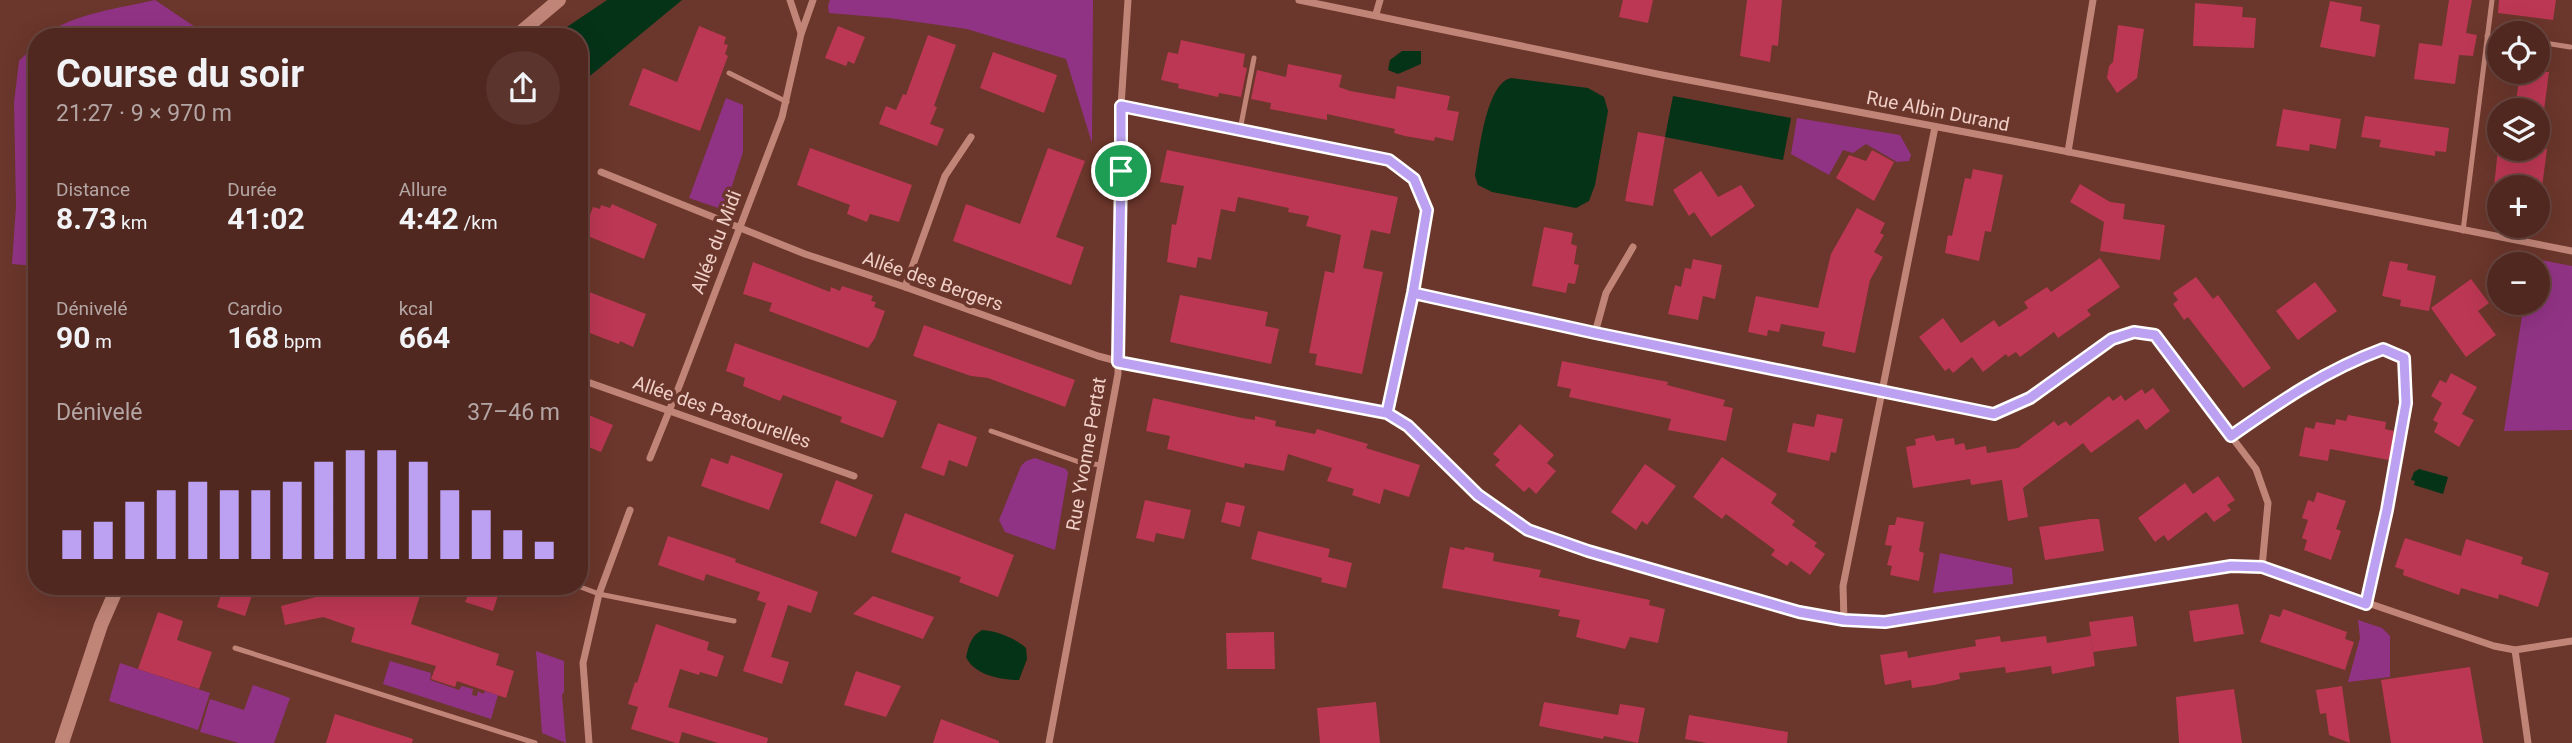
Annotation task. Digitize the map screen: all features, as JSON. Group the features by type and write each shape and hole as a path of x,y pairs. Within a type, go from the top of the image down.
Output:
{"main road":[{"path":"526,28 559,0"},
{"path":"62,743 114,595"}],"street":[{"path":"790,0 802,34"},
{"name":"Allée du Midi","path":"650,458 787,102 802,34 813,0"},
{"name":"Rue Yvonne Pertat","path":"1049,743 1118,362 1121,106 1128,0"},
{"name":"Rue Albin Durand","path":"1299,0 1662,75 2572,251"},
{"path":"1376,15 1380,0"},
{"path":"2068,152 2093,0"},
{"path":"1121,106 1389,160 1414,179 1427,210 1413,293 1387,413 1408,426 1478,495 1528,530 1588,551 1799,612 1844,620 1885,622 2231,566 2262,567 2494,646 2515,650 2572,641"},
{"path":"1844,620 1843,586 1936,127"},
{"path":"905,287 945,176 971,137"},
{"name":"Allée des Bergers","path":"601,172 805,254 1118,362 1387,413"},
{"path":"1595,333 1606,293 1633,247"},
{"path":"1413,293 1994,414 2030,398 2112,339 2134,332 2155,335 2256,469 2268,503 2262,567"},
{"path":"2231,436 2320,377 2345,363 2383,349"},
{"name":"Allée des Pastourelles","path":"588,382 854,476"},
{"path":"589,743 583,663 599,594 630,510"},
{"path":"2515,650 2528,743"}],"lane":[{"path":"2489,21 2492,0"},
{"path":"2463,230 2487,36"},
{"path":"2550,44 2570,47"},
{"path":"1240,130 1254,58"},
{"path":"729,74 787,102"},
{"path":"2366,604 2387,510 2406,403 2404,358 2383,349"},
{"path":"991,431 1079,461 1101,465"},
{"path":"588,590 734,621"},
{"path":"235,648 536,743"}],"shaded area":[{"path":"155,0 197,28 56,28 80,17"},
{"path":"607,0 682,0 588,78 588,28 565,28"},
{"path":"830,0 1093,0 1092,143 1066,59 967,29 829,13"},
{"path":"1402,51 1421,51 1421,64 1398,74 1388,70 1390,60"},
{"path":"28,52 28,265 12,264 16,206 14,103 19,61"},
{"path":"1511,78 1588,88 1604,97 1608,111 1595,185 1589,201 1576,208 1492,192 1478,185 1475,176 1485,120 1495,92 1502,83"},
{"path":"1673,96 1791,118 1783,160 1665,137"},
{"path":"726,98 743,105 743,152 724,210 689,198"},
{"path":"1797,118 1900,135 1911,155 1909,161 1897,162 1866,144 1853,153 1843,150 1829,175 1791,154"},
{"path":"2550,262 2572,266 2572,430 2504,431 2522,315 2550,315"},
{"path":"1035,458 1066,469 1068,473 1055,550 1005,532 999,520 1021,466"},
{"path":"2419,469 2448,477 2443,494 2414,485 2415,481 2411,480 2414,472"},
{"path":"1940,553 2012,568 2013,584 1933,593"},
{"path":"2358,620 2382,628 2390,636 2390,677 2348,682 2360,638"},
{"path":"982,630 1006,636 1026,648 1027,659 1019,680 989,675 970,663 966,657 969,645"},
{"path":"536,651 564,661 562,695 566,743 542,733"},
{"path":"390,661 431,673 430,680 459,690 462,686 473,689 472,695 477,696 478,691 483,694 485,691 498,695 491,719 383,684"},
{"path":"120,663 210,693 198,730 109,701"},
{"path":"253,685 290,698 274,743 239,743 200,732 210,699 244,710"}],"building":[{"path":"1623,0 1653,0 1648,23 1619,17"},
{"path":"1747,0 1782,0 1778,46 1772,45 1770,62 1740,56"},
{"path":"2449,0 2472,0 2466,33 2477,35 2473,56 2459,55 2455,84 2414,79 2419,43 2442,46"},
{"path":"2499,0 2556,0 2553,20 2498,13"},
{"path":"2330,1 2362,7 2360,21 2380,25 2375,57 2320,47"},
{"path":"2195,3 2243,7 2242,17 2256,18 2254,48 2193,46"},
{"path":"2118,25 2144,29 2137,78 2117,93 2107,78 2109,66 2113,62"},
{"path":"699,26 726,37 724,44 728,45 725,54 728,56 700,131 629,105 643,68 677,82"},
{"path":"838,26 865,37 854,64 848,61 846,66 825,58"},
{"path":"928,35 956,45 930,124 944,129 937,146 879,124 886,106 896,110 903,94 906,95"},
{"path":"1181,40 1245,54 1243,67 1247,68 1241,97 1219,93 1218,97 1178,88 1179,84 1161,80 1168,52 1178,54"},
{"path":"993,52 1057,75 1044,113 980,88"},
{"path":"1288,64 1342,75 1339,87 1350,91 1395,99 1397,86 1450,96 1447,110 1459,112 1453,141 1435,137 1434,141 1405,136 1394,133 1395,129 1327,114 1327,120 1270,109 1271,103 1251,99 1257,70 1286,77"},
{"path":"2518,84 2547,84 2546,98 2517,98"},
{"path":"2283,109 2341,119 2336,149 2310,144 2309,151 2276,146"},
{"path":"2365,116 2449,128 2446,152 2435,151 2435,156 2379,147 2381,140 2361,137"},
{"path":"1638,132 1665,137 1653,206 1625,201"},
{"path":"810,148 912,185 899,222 870,214 867,222 847,214 850,205 797,185"},
{"path":"1048,148 1085,161 1056,237 1084,247 1071,285 953,241 966,204 1020,224"},
{"path":"1167,150 1398,197 1390,234 1371,230 1363,268 1383,272 1362,374 1315,365 1317,354 1309,353 1325,271 1334,273 1341,235 1306,226 1309,216 1288,212 1289,208 1238,197 1235,212 1221,209 1211,260 1198,257 1196,268 1167,262 1172,224 1176,225 1184,186 1160,182"},
{"path":"1872,150 1894,162 1874,201 1836,178 1849,155 1866,161"},
{"path":"2497,161 2545,161 2544,175 2495,175"},
{"path":"1973,169 2003,175 1991,232 1985,231 1979,261 1945,253 1948,235 1952,236 1965,178 1971,179"},
{"path":"1701,171 1718,197 1741,185 1755,206 1711,237 1694,212 1689,216 1673,190"},
{"path":"2080,184 2110,202 2125,204 2123,219 2165,225 2160,260 2100,251 2104,222 2070,202"},
{"path":"612,204 657,224 644,259 588,236 588,220 593,207 600,209 601,205 610,208"},
{"path":"1857,208 1885,223 1880,233 1884,235 1874,252 1883,257 1870,280 1855,353 1822,346 1825,332 1781,324 1779,332 1768,330 1767,336 1748,332 1756,296 1818,308 1831,254"},
{"path":"1544,227 1573,233 1571,244 1577,246 1574,264 1579,265 1575,284 1568,283 1566,293 1532,286"},
{"path":"2100,258 2120,287 2087,310 2091,315 2058,338 2054,332 2020,357 2016,352 2008,357 2006,354 1983,372 1972,357 1953,373 1949,368 1945,371 1919,337 1943,318 1961,343 1994,320 1999,327 2028,308 2024,302 2047,287 2051,292"},
{"path":"1693,259 1722,265 1715,299 1703,296 1698,320 1668,314 1675,285 1681,287 1685,268 1691,269"},
{"path":"2390,261 2408,264 2407,270 2436,276 2429,311 2400,306 2401,300 2382,296"},
{"path":"753,262 830,292 831,287 840,291 842,286 873,296 871,301 876,302 874,307 885,311 875,338 868,348 769,311 772,303 743,294"},
{"path":"2196,277 2213,299 2218,295 2271,368 2243,388 2188,317 2184,320 2173,304 2178,300 2173,293"},
{"path":"2471,279 2487,300 2487,304 2478,311 2496,335 2466,357 2431,308"},
{"path":"2315,282 2337,311 2298,340 2276,311"},
{"path":"588,291 646,314 633,347 620,341 619,344 588,332"},
{"path":"1180,295 1268,312 1265,326 1279,329 1271,364 1170,342"},
{"path":"924,325 1075,380 1065,407 988,378 971,376 913,356"},
{"path":"735,343 897,401 883,438 840,422 842,417 783,395 780,401 743,386 745,378 726,371"},
{"path":"1562,361 1668,382 1667,385 1725,400 1723,406 1733,408 1726,441 1668,430 1671,419 1569,397 1571,389 1557,386"},
{"path":"2451,373 2477,387 2462,414 2474,420 2459,447 2434,432 2438,423 2433,420 2442,403 2431,396 2440,380 2446,383"},
{"path":"2153,388 2170,411 2146,430 2138,419 2091,453 2083,443 2023,488 2028,517 2008,521 2002,480 1971,485 1970,479 1913,488 1906,447 1916,445 1915,439 1934,435 1936,441 1954,438 1955,445 1964,443 1966,450 1986,446 1987,453 2018,448 2054,421 2058,426 2066,421 2070,426 2109,396 2113,401 2121,395 2125,401 2142,389 2145,394"},
{"path":"1153,398 1242,418 1255,420 1255,416 1276,421 1275,426 1315,434 1317,429 1368,444 1366,448 1420,465 1409,497 1384,489 1380,504 1352,495 1354,489 1327,481 1332,468 1288,454 1284,471 1245,463 1244,468 1167,449 1170,436 1146,431"},
{"path":"1817,414 1843,419 1836,453 1831,452 1829,461 1787,452 1793,423 1814,427"},
{"path":"588,415 613,425 601,452 588,447"},
{"path":"2348,415 2386,422 2385,429 2394,431 2389,460 2330,449 2328,461 2299,456 2305,427 2314,429 2316,422 2335,425 2336,419 2346,421"},
{"path":"938,423 977,437 967,467 949,460 944,476 921,468"},
{"path":"1520,424 1554,455 1547,463 1556,471 1536,494 1529,487 1524,492 1495,465 1500,460 1493,454"},
{"path":"731,455 783,474 769,510 701,486 711,458 728,464"},
{"path":"1722,457 1777,494 1771,503 1795,521 1792,525 1817,543 1814,546 1825,554 1810,575 1791,561 1787,566 1771,555 1775,550 1726,514 1722,519 1693,497"},
{"path":"1645,464 1676,486 1647,525 1642,521 1636,530 1611,512"},
{"path":"2218,476 2235,500 2227,505 2231,510 2214,522 2206,512 2168,541 2164,535 2155,542 2138,518 2185,483 2193,494"},
{"path":"836,480 873,495 856,537 820,523"},
{"path":"2317,492 2346,501 2336,529 2341,531 2331,560 2304,550 2307,540 2302,538 2308,520 2302,518 2308,500 2314,502"},
{"path":"1145,500 1191,510 1184,539 1156,533 1154,542 1136,538"},
{"path":"1226,502 1245,506 1240,527 1221,522"},
{"path":"905,513 1014,555 998,597 959,582 961,577 891,552"},
{"path":"1897,517 1924,522 1919,551 1924,553 1919,581 1890,575 1892,566 1887,565 1892,546 1885,545 1889,525 1895,525"},
{"path":"2099,519 2104,551 2045,560 2039,527"},
{"path":"1258,531 1330,549 1328,557 1352,563 1346,588 1321,582 1322,578 1251,559"},
{"path":"668,536 736,559 735,562 818,592 811,613 788,605 771,657 789,662 782,684 743,671 766,603 757,600 760,592 706,574 704,581 658,565"},
{"path":"2405,538 2461,556 2466,539 2523,557 2521,564 2549,573 2538,607 2499,594 2498,599 2461,588 2459,595 2403,575 2404,570 2395,567"},
{"path":"1450,547 1494,553 1493,561 1541,570 1539,577 1650,600 1649,605 1665,609 1658,643 1630,637 1625,649 1576,637 1580,620 1558,616 1560,610 1442,588"},
{"path":"221,595 252,595 245,616 217,607"},
{"path":"324,595 420,595 411,624 499,654 496,665 514,671 506,698 457,681 455,687 431,679 436,666 351,642 355,628 323,617 285,625 281,606"},
{"path":"468,595 498,595 493,611 465,602"},
{"path":"873,596 934,617 923,639 853,614"},
{"path":"2238,604 2244,634 2194,642 2189,611"},
{"path":"2283,609 2347,632 2345,639 2354,642 2345,670 2260,642 2270,614 2280,617"},
{"path":"158,612 183,621 177,640 212,652 199,689 138,669"},
{"path":"2133,616 2137,646 2093,652 2089,622"},
{"path":"656,624 709,642 707,650 724,656 717,677 680,669 668,707 768,738 767,743 718,743 682,732 679,743 676,743 631,729 638,707 628,704"},
{"path":"1274,632 1275,669 1227,669 1226,633"},
{"path":"2000,636 2001,642 2046,636 2047,643 2091,636 2095,666 2052,674 2051,666 2006,673 2005,667 1959,673 1960,679 1934,685 1912,688 1911,680 1885,685 1880,655 1907,651 1908,658 1976,646 1975,640"},
{"path":"2470,667 2483,743 2391,743 2381,680"},
{"path":"856,671 901,686 886,717 844,705"},
{"path":"2342,686 2350,743 2329,735 2326,713 2320,714 2316,690"},
{"path":"2234,689 2242,743 2179,743 2176,697"},
{"path":"1376,702 1380,743 1320,743 1317,708"},
{"path":"1544,702 1618,715 1620,704 1645,708 1638,743 1539,726"},
{"path":"335,714 413,739 412,743 326,743"},
{"path":"1689,715 1788,732 1787,743 1707,743 1685,739"},
{"path":"941,719 999,741 999,743 933,743"}],"route":[{"path":"1121,171 1118,362 1387,413 1413,293 1994,414 2030,398 2112,339 2134,332 2155,335 2231,436 2320,377 2345,363 2383,349 2404,358 2406,403 2387,510 2366,604 2262,567 2231,566 1885,622 1844,620 1799,612 1588,551 1528,530 1478,495 1408,426 1387,413 1400,353 1413,293 1427,210 1414,179 1389,160 1121,106 1121,171"}]}
